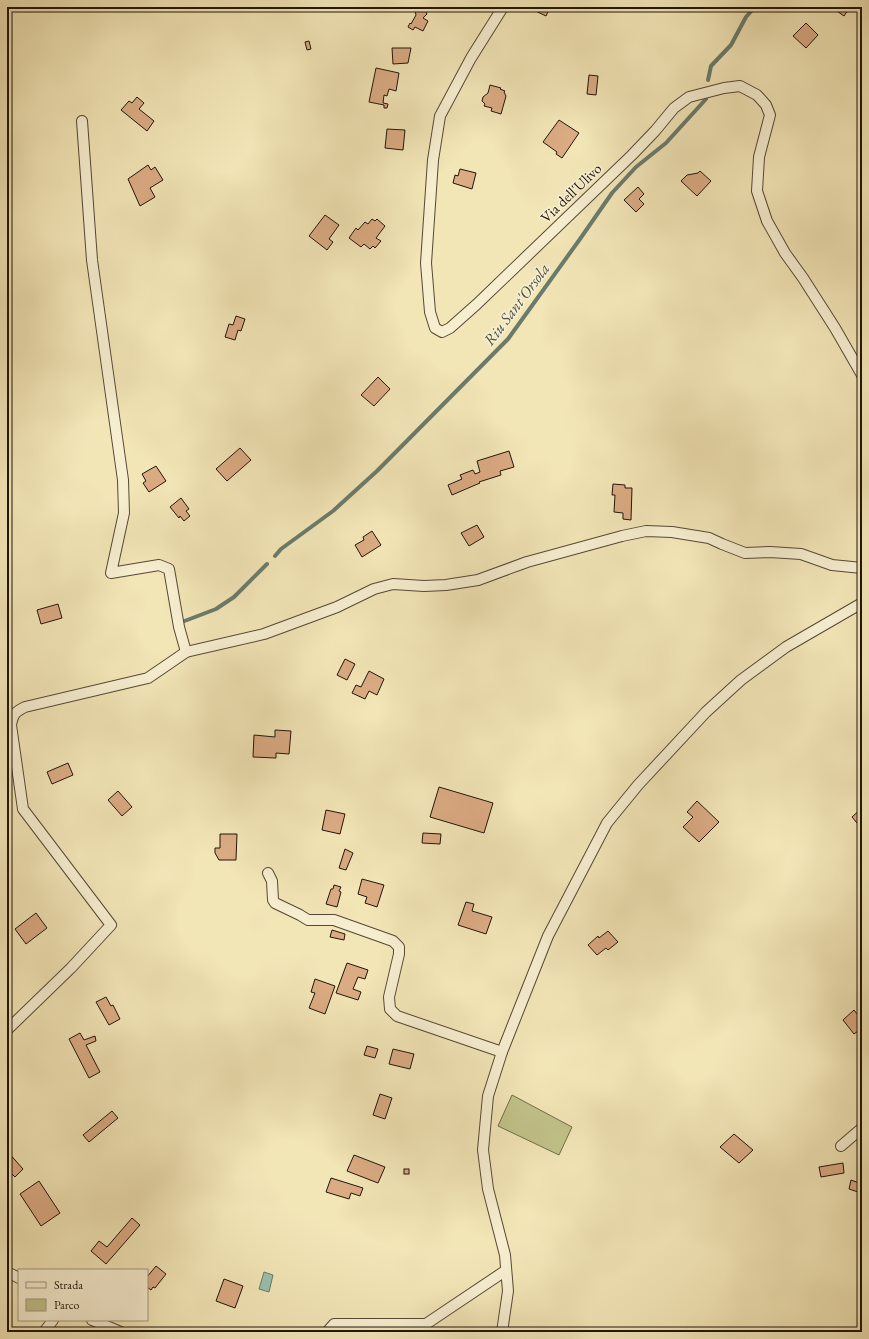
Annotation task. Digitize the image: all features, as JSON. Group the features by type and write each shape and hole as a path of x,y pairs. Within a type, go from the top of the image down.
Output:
{"street":[{"name":"Via dell'Ulivo","path":"504,7 472,58 440,116 433,160 426,263 430,312 435,328 442,332 450,328 482,299 632,155 674,108 689,97 724,88 740,86 757,95 766,105 770,115 759,157 758,191 767,221 785,253 804,278 835,328 862,375"},
{"path":"82,121 92,260 123,480 124,513 111,573 159,565 169,569 179,627 186,652"},
{"path":"7,1030 71,968 111,925 23,809 11,725 12,717 16,712 25,707 148,678 186,652 264,634 337,607 374,588 393,584 424,586 446,585 478,580 527,562 622,536 646,531 672,532 709,538 745,553 770,552 801,554 832,565 862,568"},
{"path":"502,1332 508,1291 505,1270 505,1255 488,1189 483,1150 488,1096 502,1052 548,936 607,823 643,779 706,712 741,680 786,647 862,603"},
{"path":"268,873 272,881 273,900 276,903 308,920 334,920 394,941 399,947 399,954 389,997 390,1009 396,1016 502,1052"},
{"path":"841,1146 862,1128"},
{"path":"327,1332 334,1324 426,1324 505,1270"},
{"path":"7,1272 18,1278"},
{"path":"44,1332 51,1321"},
{"path":"94,1321 121,1332"}],"green space":[{"path":"512,1095 572,1127 559,1155 498,1126"}],"shaded area":[{"path":"264,1272 273,1275 269,1292 259,1289"}],"building":[{"path":"527,7 550,7 546,16"},
{"path":"831,7 850,7 844,16"},
{"path":"424,8 427,14 423,18 428,21 423,31 415,27 413,30 408,27 416,15 415,11"},
{"path":"806,23 818,35 806,48 793,36"},
{"path":"309,41 311,49 307,50 305,42"},
{"path":"392,48 411,48 408,63 393,64"},
{"path":"376,68 399,73 396,91 389,89 387,96 384,95 383,103 388,104 387,108 384,108 384,105 369,102"},
{"path":"589,75 598,76 596,95 587,94"},
{"path":"490,85 501,88 500,89 505,91 506,96 501,114 491,111 492,108 484,106 485,104 482,101 483,97 488,93"},
{"path":"137,97 144,103 139,109 154,121 147,131 121,110 129,101 132,103"},
{"path":"559,120 579,133 562,158 556,154 557,152 543,142"},
{"path":"387,129 405,130 403,150 385,148"},
{"path":"148,165 151,170 155,167 163,180 150,188 155,197 140,206 128,179"},
{"path":"460,169 476,173 472,189 453,183 455,175 458,176"},
{"path":"700,171 711,181 697,196 681,181 687,175 698,173"},
{"path":"638,187 644,194 639,199 644,204 636,212 624,200"},
{"path":"325,215 339,225 329,239 333,242 327,250 309,236"},
{"path":"372,219 375,221 377,219 385,226 376,238 381,241 375,248 373,246 370,249 364,244 361,247 349,238 356,228 358,230 365,222 368,224"},
{"path":"236,316 245,319 241,331 238,330 235,340 225,337 229,324 233,325"},
{"path":"378,377 390,389 374,406 361,395"},
{"path":"240,448 251,460 227,481 216,469"},
{"path":"509,451 514,467 500,471 501,475 479,482 480,483 452,495 448,485 462,479 460,475 473,470 475,474 480,472 477,461"},
{"path":"156,466 166,481 149,492 143,483 146,481 142,474"},
{"path":"613,484 625,485 625,488 632,488 631,520 623,519 623,513 614,512 615,495 612,495"},
{"path":"181,498 189,509 186,511 190,516 184,521 180,516 179,518 170,507"},
{"path":"477,525 484,537 469,546 461,533"},
{"path":"372,531 381,545 362,557 355,545 364,540 363,537"},
{"path":"58,604 62,618 41,624 37,610"},
{"path":"345,659 355,664 347,680 337,675"},
{"path":"369,671 384,679 377,695 369,691 365,699 352,693 356,685 361,687"},
{"path":"275,730 291,731 289,754 276,753 276,758 253,757 254,735 275,737"},
{"path":"68,763 73,775 52,784 47,772"},
{"path":"439,787 493,803 484,833 430,817"},
{"path":"118,791 132,807 122,816 108,800"},
{"path":"697,801 719,822 699,842 683,827 693,817 687,812"},
{"path":"862,808 862,829 852,817"},
{"path":"326,810 345,814 340,834 322,830"},
{"path":"423,833 441,834 440,844 422,843"},
{"path":"220,834 237,834 236,860 219,860 215,853 215,848 220,848"},
{"path":"345,849 353,853 346,870 339,868"},
{"path":"362,879 384,885 377,907 365,903 367,897 358,894"},
{"path":"334,885 341,887 337,907 326,904 331,889 333,889"},
{"path":"466,902 474,904 472,911 492,917 486,934 458,925"},
{"path":"36,913 47,928 26,944 15,929"},
{"path":"332,930 345,934 344,940 330,937"},
{"path":"608,931 618,942 608,950 606,948 597,955 588,945 598,936 599,938"},
{"path":"347,963 368,970 365,979 358,977 353,989 361,992 358,1000 336,993"},
{"path":"315,979 335,986 325,1014 309,1008 315,993 311,992"},
{"path":"106,997 111,1006 113,1005 120,1019 109,1025 96,1002"},
{"path":"854,1010 857,1014 861,1010 862,1012 862,1035 858,1031 854,1034 843,1020"},
{"path":"80,1033 84,1040 95,1036 96,1041 86,1045 100,1072 89,1078 69,1039"},
{"path":"367,1046 378,1049 375,1058 364,1055"},
{"path":"393,1049 414,1054 410,1069 389,1064"},
{"path":"380,1094 392,1098 385,1119 373,1115"},
{"path":"112,1111 118,1118 89,1142 83,1135"},
{"path":"734,1134 753,1150 739,1163 720,1147"},
{"path":"7,1141 12,1146 7,1151"},
{"path":"7,1151 23,1169 15,1177 7,1169"},
{"path":"354,1155 385,1167 378,1183 347,1171"},
{"path":"843,1163 844,1173 821,1177 819,1167"},
{"path":"404,1169 409,1169 409,1174 404,1174"},
{"path":"331,1178 363,1188 360,1196 351,1193 349,1199 326,1192"},
{"path":"851,1180 862,1184 861,1193 849,1189"},
{"path":"39,1181 60,1213 41,1226 20,1194"},
{"path":"132,1218 140,1225 106,1264 91,1251 99,1241 107,1247"},
{"path":"156,1266 166,1274 155,1288 153,1287 151,1290 148,1288 148,1276"},
{"path":"224,1279 243,1286 235,1308 216,1301"}],"waterway":[{"name":"Riu Sant'Orsola","path":"708,80 711,66 731,45 746,17 755,7"},
{"name":"Riu Sant'Orsola","path":"275,556 281,549 333,511 377,471 508,339 612,193 636,167 666,143 706,99"},
{"name":"Riu Sant'Orsola","path":"182,622 216,609 234,597 267,564"}]}
